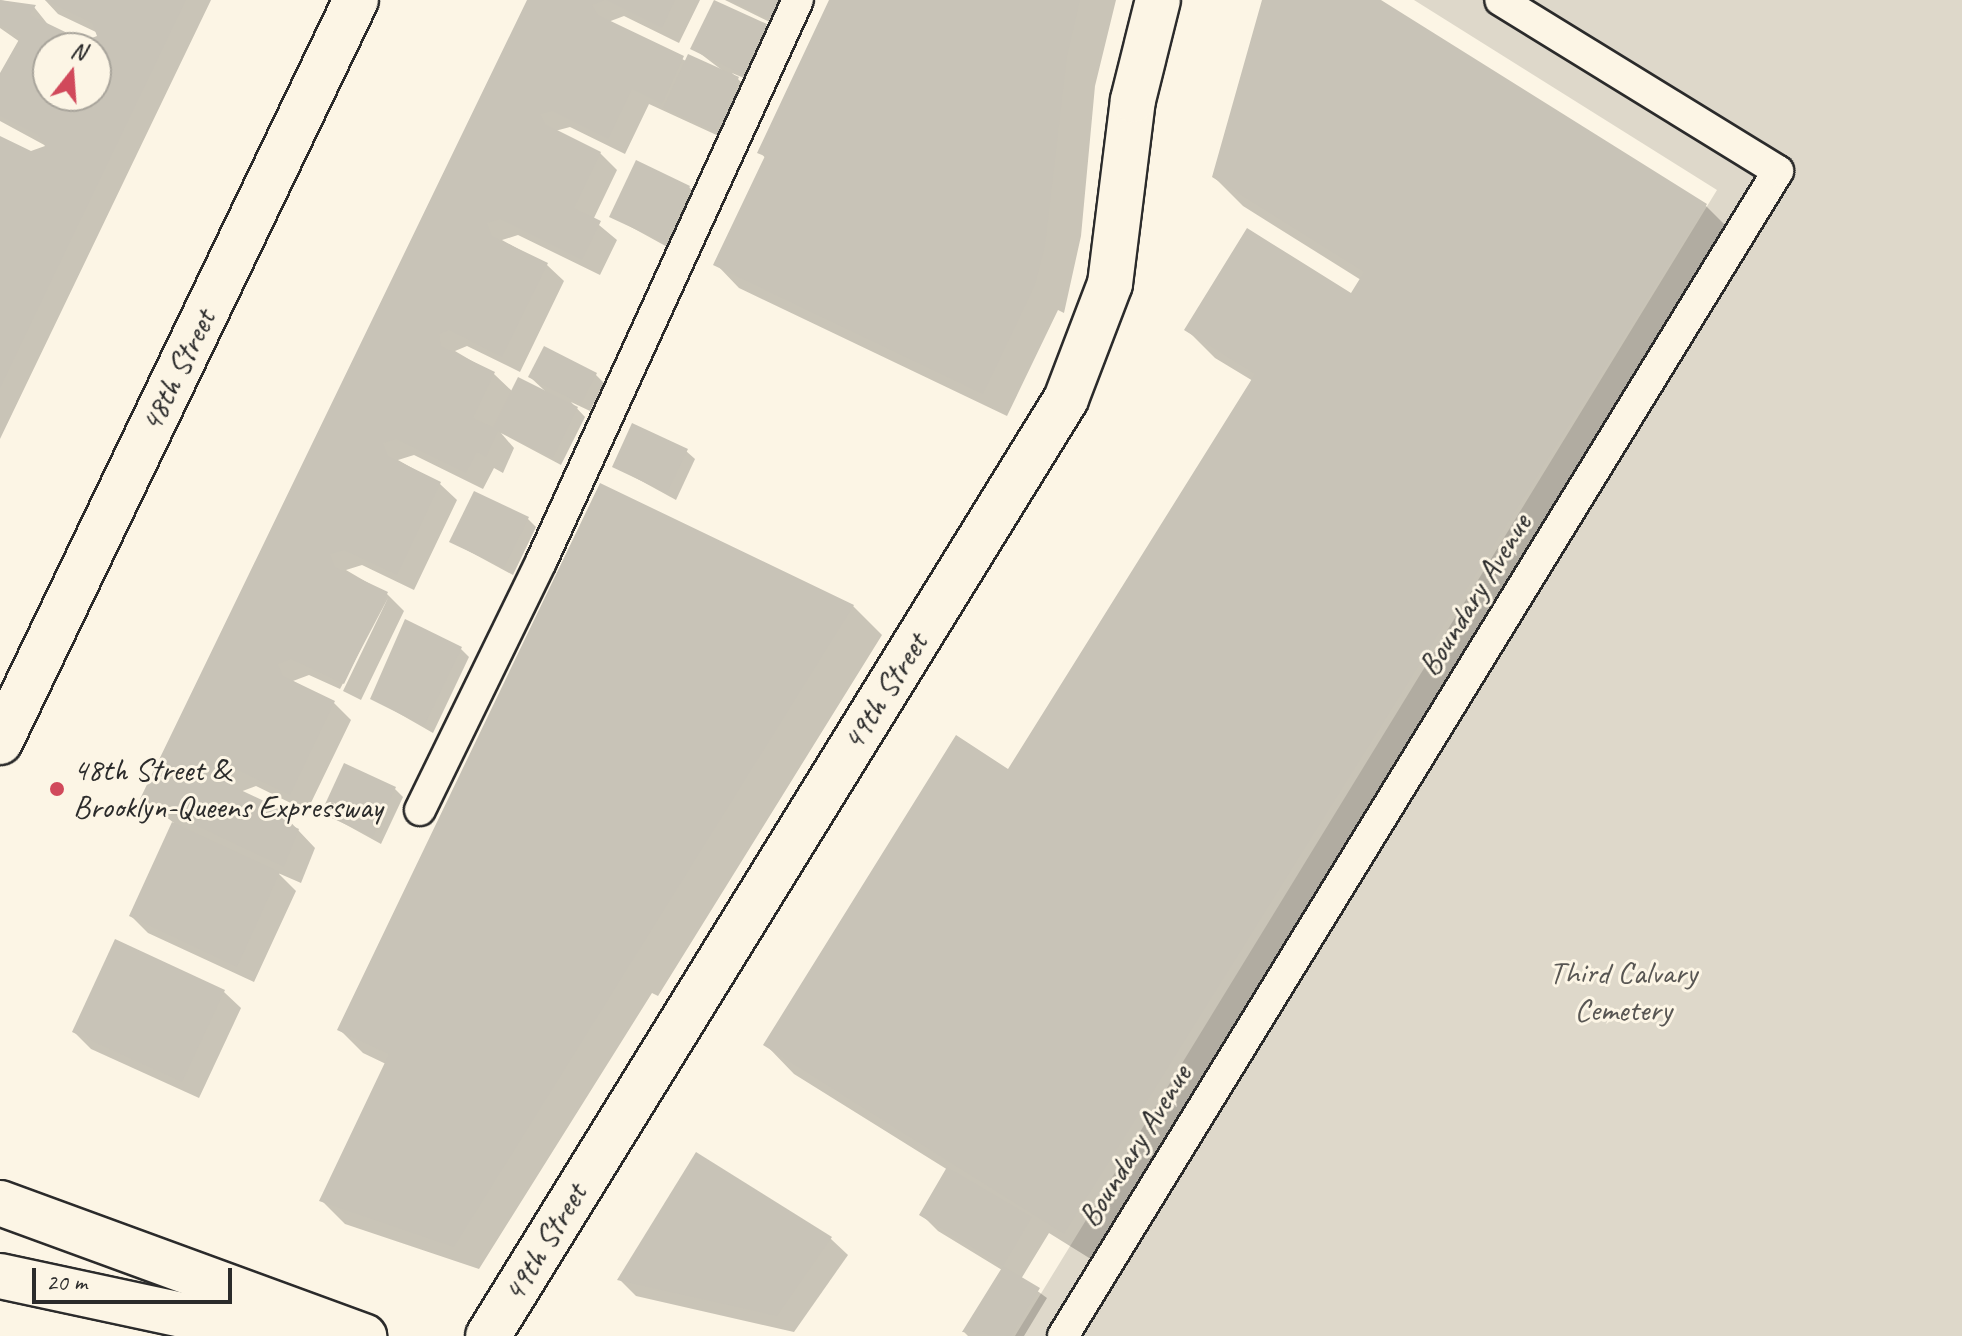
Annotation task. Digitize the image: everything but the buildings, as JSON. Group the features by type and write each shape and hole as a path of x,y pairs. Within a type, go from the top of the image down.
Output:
{"main road":[{"name":"48th Street","path":"0,742 356,0"},
{"name":"49th Street","path":"488,1336 1066,399 1110,284 1133,100 1158,0"},
{"path":"0,1203 364,1336"},
{"path":"0,1276 280,1336"}],"lane":[{"path":"420,810 541,562 798,0"},
{"name":"Boundary Avenue","path":"1063,1336 1778,171 1500,0"}],"green space":[{"name":"Third Calvary Cemetery","path":"1414,0 1962,0 1962,1336 1015,1336 1717,190"}],"place":[{"name":"48th Street & Brooklyn-Queens Expressway","path":"57,789"}]}
